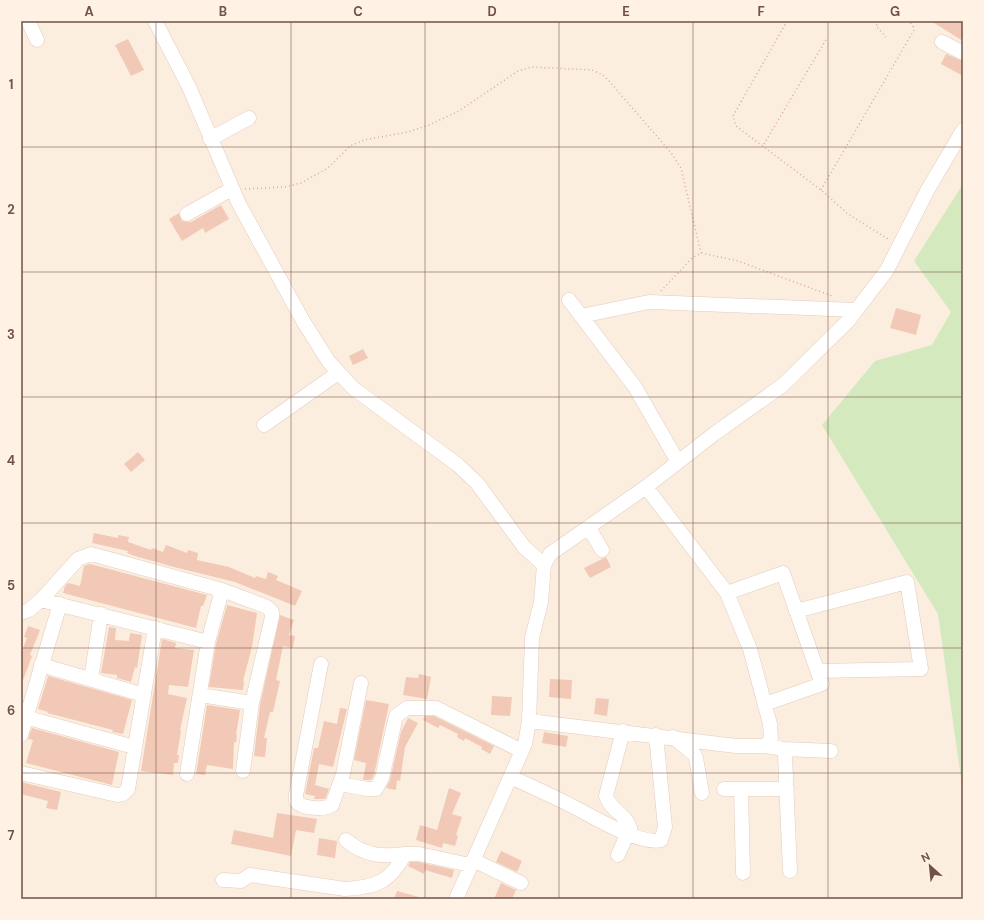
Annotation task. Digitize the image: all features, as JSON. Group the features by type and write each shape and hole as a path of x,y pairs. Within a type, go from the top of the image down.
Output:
{"street":[{"path":"28,21 37,40"},
{"path":"155,21 189,87 232,190 304,321 329,362 353,388 458,465 477,484 524,547 544,565"},
{"path":"942,42 963,53"},
{"path":"210,139 249,118"},
{"path":"456,899 522,751 529,721 532,638 541,602 544,565 553,551 589,528 646,487 783,385 849,320 886,270 963,130"},
{"path":"187,214 232,190"},
{"path":"569,300 635,387 678,462"},
{"path":"581,316 649,302 856,310"},
{"path":"264,425 338,373"},
{"path":"646,487 727,593 750,649 772,730 771,738 766,746"},
{"path":"589,528 602,550"},
{"path":"21,613 29,610 41,600 78,560 91,554 222,590 267,607 272,612 252,703 243,771"},
{"path":"727,593 783,573 822,684 765,704"},
{"path":"796,611 907,582 921,669 817,671"},
{"path":"187,774 208,642 222,590"},
{"path":"41,600 208,642"},
{"path":"21,735 24,716 60,604"},
{"path":"91,680 101,614"},
{"path":"21,772 117,795 122,794 128,789 154,628"},
{"path":"321,664 296,801 298,804 305,806 329,807 332,805 340,784 362,683"},
{"path":"41,665 144,695"},
{"path":"200,695 252,703"},
{"path":"340,784 372,790 379,786 396,716 407,708 436,708 522,751"},
{"path":"24,716 134,747"},
{"path":"529,721 673,737 736,746 766,746 784,749 831,751"},
{"path":"618,855 628,834 628,823 610,806 606,796 623,732"},
{"path":"511,777 628,834 640,838 657,841 661,840 664,833 656,735"},
{"path":"673,737 694,754 702,793"},
{"path":"784,749 790,871"},
{"path":"724,789 787,789"},
{"path":"741,789 743,873"},
{"path":"346,840 354,847 368,854 378,856 419,854 472,863 521,883"},
{"path":"223,880 242,881 250,875 345,889 359,888 372,886 387,879 398,868 405,854"}],"path":[{"path":"787,21 733,116 736,126 764,145 822,190 848,214 899,246"},
{"path":"879,21 876,26 886,36"},
{"path":"822,190 914,30 909,21"},
{"path":"764,145 827,38"},
{"path":"232,190 284,187 301,183 328,168 350,146 364,140 408,132 429,125 458,111 518,71 531,67 592,70 603,75 610,82 672,154 681,168 701,253"},
{"path":"649,302 692,258 701,253 738,262 835,297"}],"green space":[{"path":"963,184 963,793 938,614 822,425 875,361 932,345 951,312 914,261"}],"building":[{"path":"931,21 963,21 963,41"},
{"path":"128,39 144,70 131,76 115,45"},
{"path":"946,54 963,61 963,76 941,64"},
{"path":"221,205 229,219 205,233 203,228 182,241 169,219 179,213 182,221 191,222"},
{"path":"896,308 921,315 916,335 890,328"},
{"path":"363,349 368,358 353,365 349,356"},
{"path":"138,452 145,460 131,472 124,464"},
{"path":"94,533 118,538 118,535 129,537 128,542 151,550 152,548 163,552 166,545 187,553 188,550 198,553 197,560 229,567 255,578 256,576 266,579 268,572 278,576 276,580 302,591 295,606 235,582 135,556 127,553 128,551 92,543"},
{"path":"606,557 611,567 590,578 584,568"},
{"path":"90,564 207,595 203,606 201,606 196,628 63,593 65,586 68,583 80,586 84,566"},
{"path":"227,605 257,613 252,647 243,681 243,690 209,687 216,644"},
{"path":"280,615 294,620 289,635 295,636 293,648 283,646 276,680 280,681 273,712 270,712 264,738 267,738 265,757 254,756 260,705"},
{"path":"28,626 40,630 30,655 32,656 22,683 21,653 27,638 24,637"},
{"path":"109,627 116,628 115,640 129,641 130,633 142,635 137,668 135,667 131,682 117,678 117,675 101,673"},
{"path":"162,639 176,643 175,648 194,650 188,687 169,685 168,694 187,698 180,730 177,755 179,755 178,763 174,763 173,775 141,771"},
{"path":"419,674 431,677 427,699 403,695 406,677 418,678"},
{"path":"48,676 132,700 123,734 47,713 48,712 38,709"},
{"path":"550,679 572,680 571,699 549,697"},
{"path":"492,696 512,697 510,716 491,715"},
{"path":"596,698 609,699 607,716 594,714"},
{"path":"366,700 389,704 374,775 371,780 363,780 366,763 354,760"},
{"path":"207,705 240,710 236,743 234,742 233,769 207,765 205,775 196,774"},
{"path":"340,708 347,709 333,767 319,764 315,785 329,789 325,799 314,799 315,796 305,794 314,748 318,748 324,721 337,724"},
{"path":"425,716 434,716 494,746 490,754 481,749 482,747 465,738 464,741 457,737 458,734 440,725 438,728 423,720"},
{"path":"408,718 418,723 405,747 400,781 397,780 396,790 386,788 390,780 401,732"},
{"path":"32,728 119,752 112,785 26,763 33,740 28,739"},
{"path":"544,732 568,736 566,747 542,743"},
{"path":"21,782 61,792 57,810 46,808 48,801 21,794"},
{"path":"449,788 461,793 452,814 462,817 456,835 458,836 455,846 443,843 442,848 416,840 420,825 437,830"},
{"path":"277,813 317,819 314,833 296,830 291,856 231,844 234,830 273,838"},
{"path":"319,838 337,841 335,858 317,855"},
{"path":"501,851 522,861 517,872 496,862"},
{"path":"410,862 418,862 454,870 452,878 425,870 424,874 408,866"},
{"path":"501,883 516,890 512,899 494,899"},
{"path":"397,891 419,897 418,899 394,899"}]}
